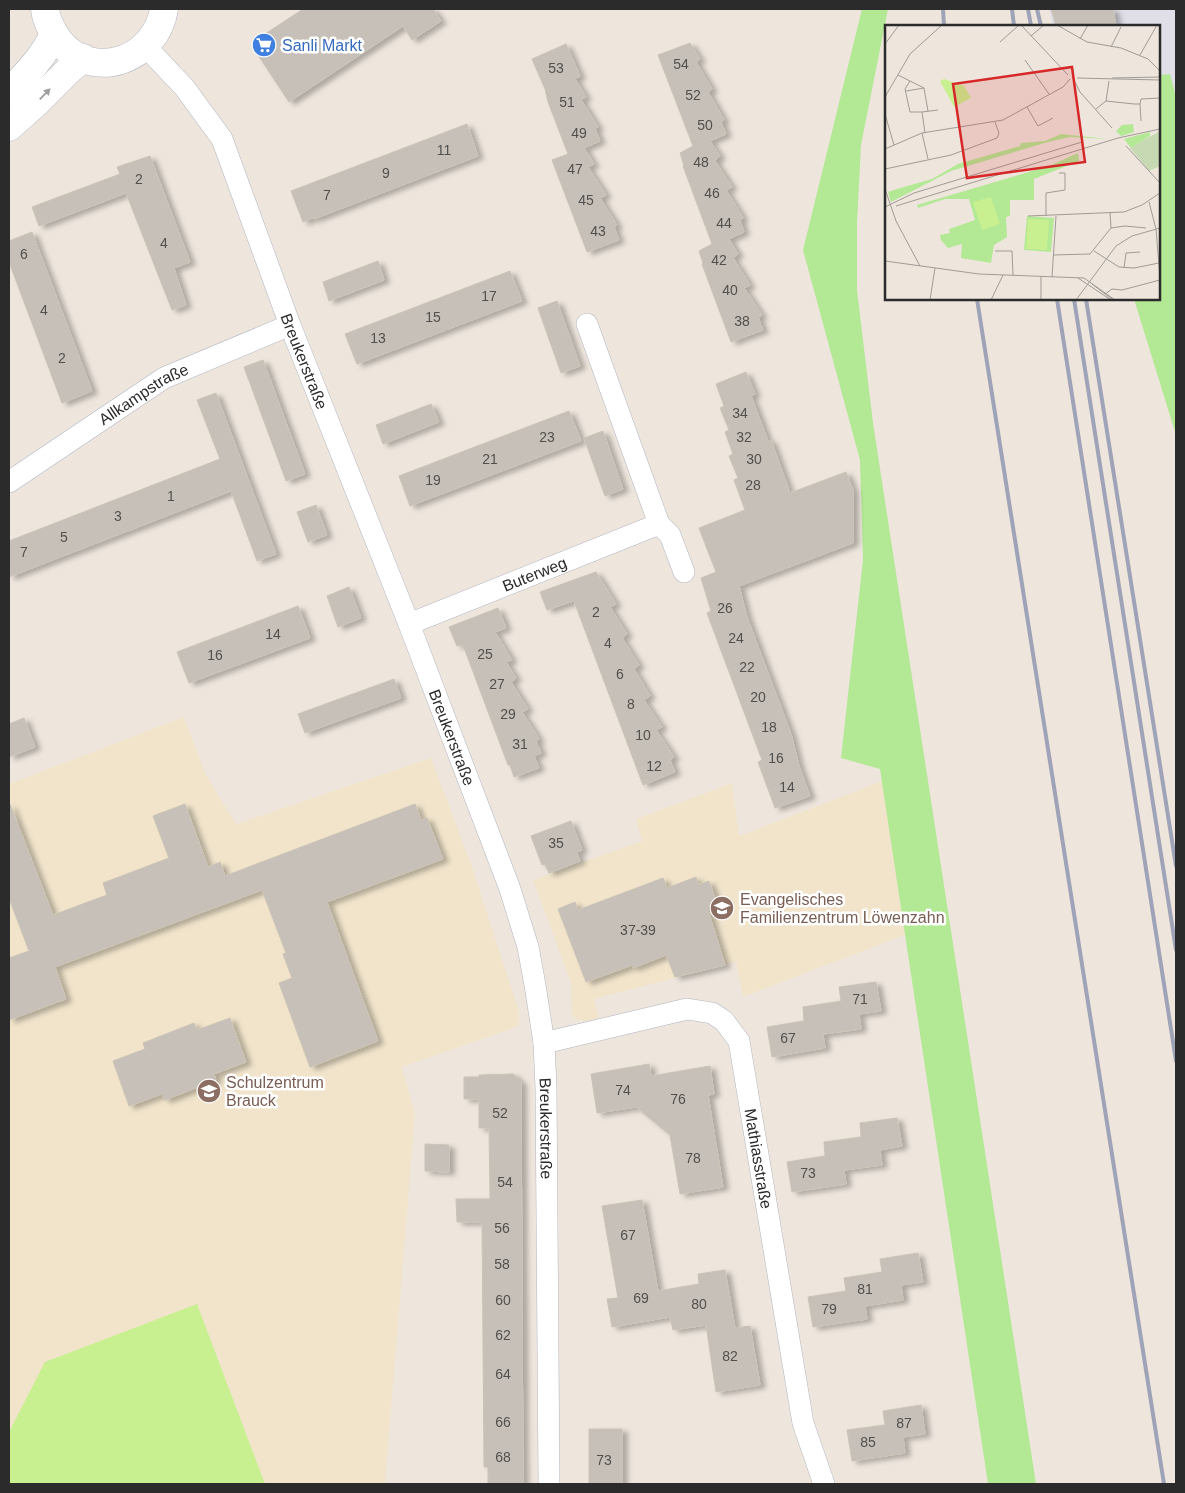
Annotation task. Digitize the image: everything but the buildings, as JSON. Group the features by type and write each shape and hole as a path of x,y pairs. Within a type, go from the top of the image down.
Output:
{"main road":[{"path":"49,21 64,47 83,58 97,62 116,62 133,56 145,46 159,29 164,9"},
{"path":"9,93 47,49 49,21"},
{"path":"9,127 83,58"}],"street":[{"name":"Breukerstraße","path":"145,46 184,87 222,139 290,325 409,624 510,889 528,947 544,1043 549,1484"},
{"path":"587,324 659,524 670,535 684,572"},
{"name":"Allkampstraße","path":"9,482 164,378 290,325"},
{"name":"Buterweg","path":"409,624 659,524"},
{"name":"Mathiasstraße","path":"544,1043 687,1009 712,1013 724,1021 739,1041 803,1423 824,1484"}],"shaded area":[{"path":"1049,9 1176,9 1176,97 1170,75 1160,75 1160,25 1053,25"},
{"name":"Schulzentrum Brauck","path":"184,717 206,775 236,824 431,758 471,864 519,1011 519,1026 402,1067 415,1114 385,1484 9,1484 9,784"},
{"name":"Evangelisches Familienzentrum Löwenzahn","path":"882,781 905,935 743,997 736,962 594,999 599,1018 588,1021 572,1016 571,983 533,880 642,841 636,819 732,783 739,836"}],"green space":[{"path":"862,9 888,9 861,145 857,222 857,290 873,423 1036,1484 988,1484 880,769 841,758 863,560 860,460 803,250"},
{"path":"1170,74 1176,97 1176,435 1134,300 1160,300 1160,75"},
{"path":"197,1304 265,1484 9,1484 9,1432 45,1362"}],"railway":[{"path":"943,9 944,25"},
{"path":"1012,9 1014,25"},
{"path":"1028,9 1031,25"},
{"path":"1037,9 1041,25"},
{"path":"977,300 1164,1484"},
{"path":"1057,300 1176,1061"},
{"path":"1074,300 1176,950"},
{"path":"1086,300 1176,866"}],"place":[{"name":"Sanli Markt","path":"264,45"},
{"name":"Evangelisches Familienzentrum Löwenzahn","path":"722,908"},
{"name":"Schulzentrum Brauck","path":"209,1091"}]}
